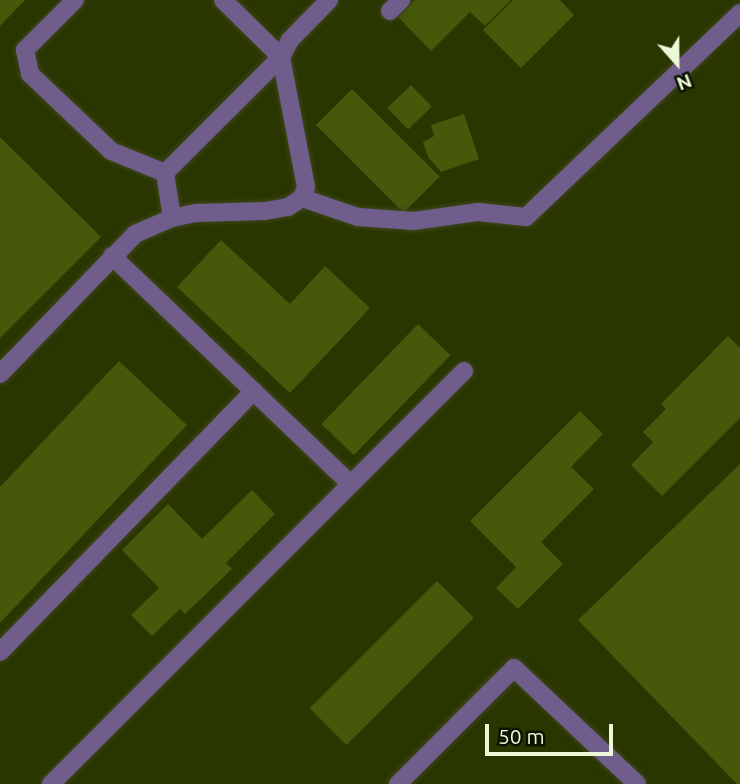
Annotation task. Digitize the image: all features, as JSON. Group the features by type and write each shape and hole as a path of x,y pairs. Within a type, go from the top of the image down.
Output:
{"lane":[{"path":"75,0 25,50 30,74 111,151 165,173"},
{"path":"0,374 135,234 172,218 196,213 265,212 288,207 302,198 306,187 281,57 223,0"},
{"path":"165,173 281,57 290,40 329,0"},
{"path":"302,198 358,217 414,221 478,212 526,217 740,13"},
{"path":"165,173 172,218"},
{"path":"112,256 351,484"},
{"path":"51,784 464,371"},
{"path":"0,653 254,391"},
{"path":"398,784 514,668 637,784"}],"shaded area":[{"path":"0,0 740,0 740,784 0,784"}],"building":[{"path":"0,0 25,0 0,26"},
{"path":"415,0 511,0 485,26 470,12 431,51 398,17"},
{"path":"513,0 560,0 574,15 521,68 483,30"},
{"path":"411,85 432,107 408,130 387,108"},
{"path":"352,89 440,177 404,213 316,125"},
{"path":"464,114 479,159 441,172 428,157 423,142 434,136 431,125"},
{"path":"0,137 101,237 0,338"},
{"path":"221,240 290,304 325,266 370,308 290,393 177,287"},
{"path":"418,324 450,355 354,455 321,424"},
{"path":"728,336 740,348 740,418 662,496 631,465 653,442 643,432 666,409 661,404"},
{"path":"119,361 187,425 0,623 0,487"},
{"path":"580,411 603,434 571,467 594,489 541,542 563,564 518,609 496,588 516,567 470,521"},
{"path":"740,464 740,784 737,784 578,620"},
{"path":"252,490 275,514 226,563 232,569 185,614 180,609 152,636 131,615 159,588 122,550 168,504 202,539"},
{"path":"437,581 474,618 346,745 310,708"}]}
